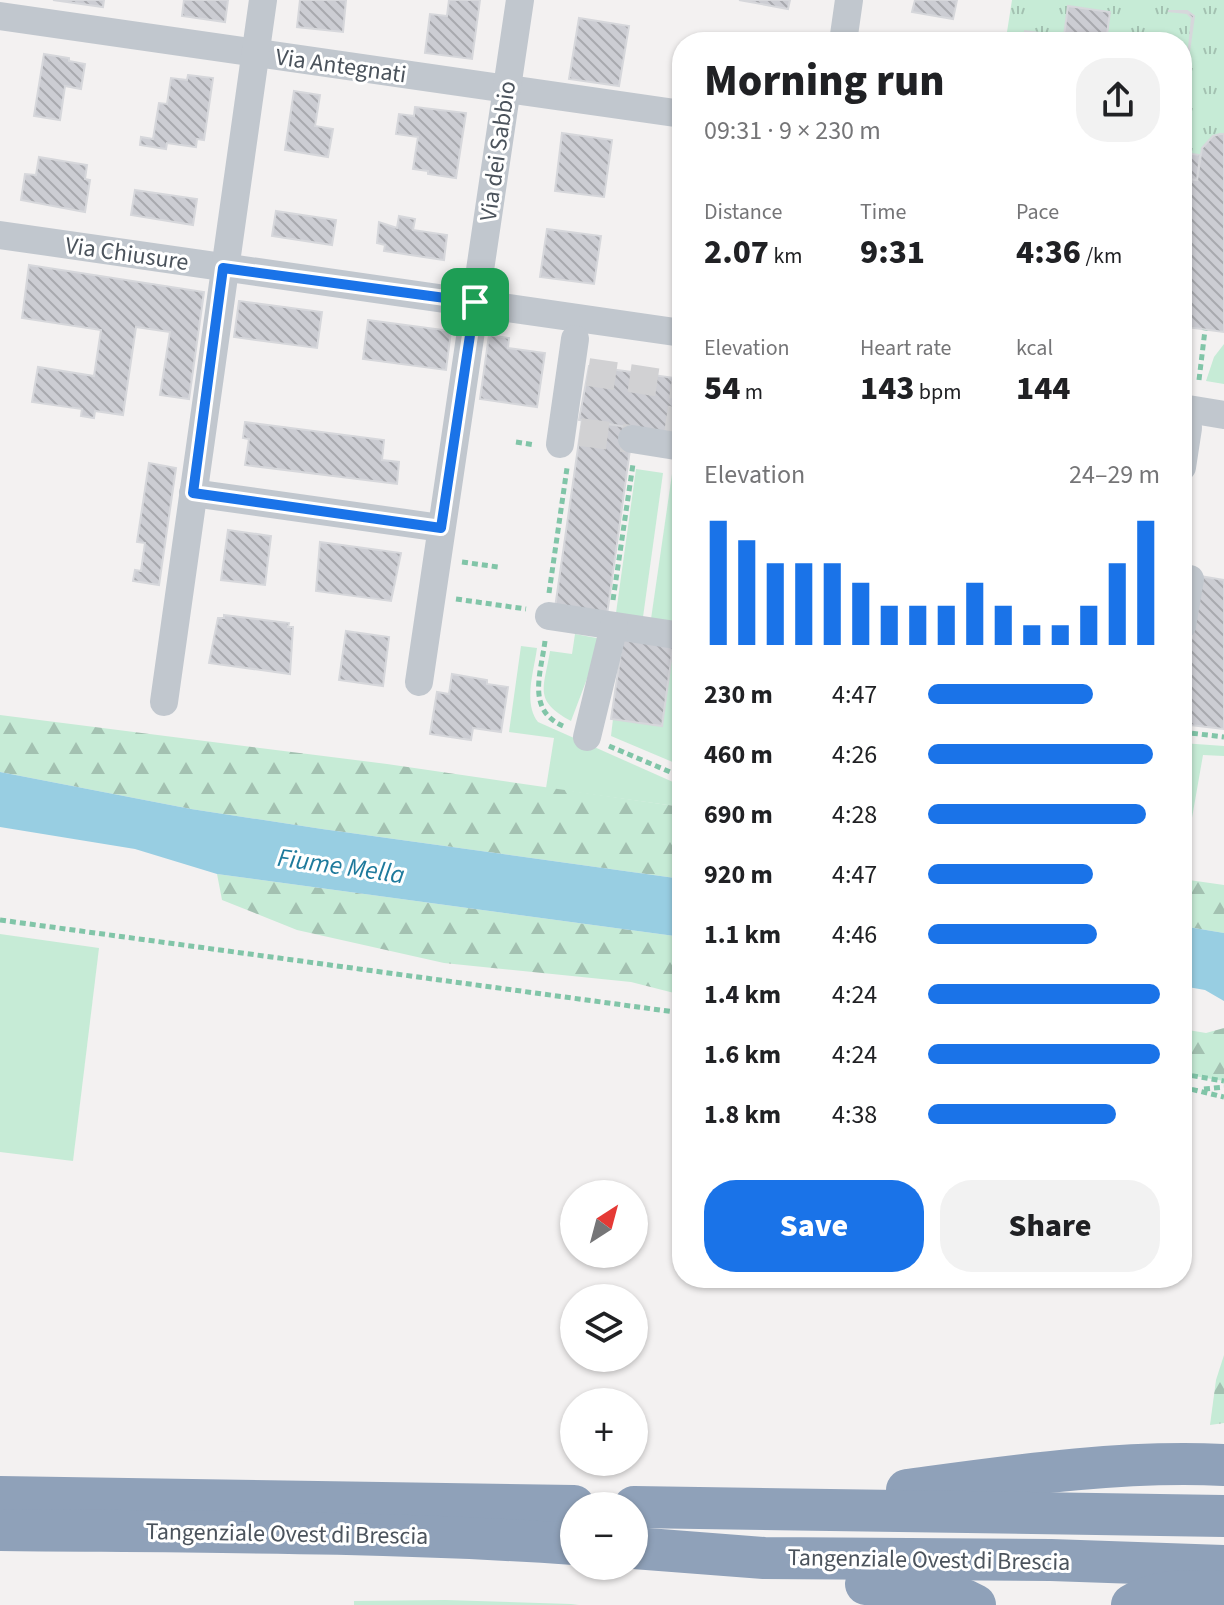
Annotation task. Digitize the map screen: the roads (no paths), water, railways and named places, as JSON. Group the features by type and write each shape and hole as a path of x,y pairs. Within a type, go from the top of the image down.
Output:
{"highway":[{"path":"791,1508 1001,1477 1168,1463 1224,1465"},
{"name":"Tangenziale Ovest di Brescia","path":"0,1497 560,1506"},
{"name":"Tangenziale Ovest di Brescia","path":"648,1507 1224,1516"},
{"name":"Tangenziale Ovest di Brescia","path":"0,1530 309,1533 560,1543"},
{"path":"502,1539 560,1551"},
{"name":"Tangenziale Ovest di Brescia","path":"648,1549 764,1558 1051,1560 1224,1566"},
{"path":"648,1567 937,1589 975,1605"},
{"path":"1132,1605 1146,1596 1176,1591 1224,1591"}],"street":[{"path":"164,702 263,0"},
{"name":"Via dei Sabbio","path":"419,682 520,0"},
{"path":"844,32 849,0"},
{"name":"Via Antegnati","path":"3,19 672,113"},
{"name":"Via Chiusure","path":"0,235 672,332"},
{"path":"567,435 579,371 575,339"},
{"path":"1192,417 1224,415"},
{"path":"632,439 672,442"},
{"path":"193,493 441,528"},
{"path":"547,614 672,635"},
{"path":"587,737 612,626"}],"water":[{"name":"Fiume Mella","path":"0,772 191,809 672,878 672,936 217,874 135,849 0,827"},
{"path":"1192,928 1224,933 1224,1001 1205,990 1192,988"}],"tunnel":[{"path":"588,372 672,385"},
{"path":"580,432 632,439"}]}
